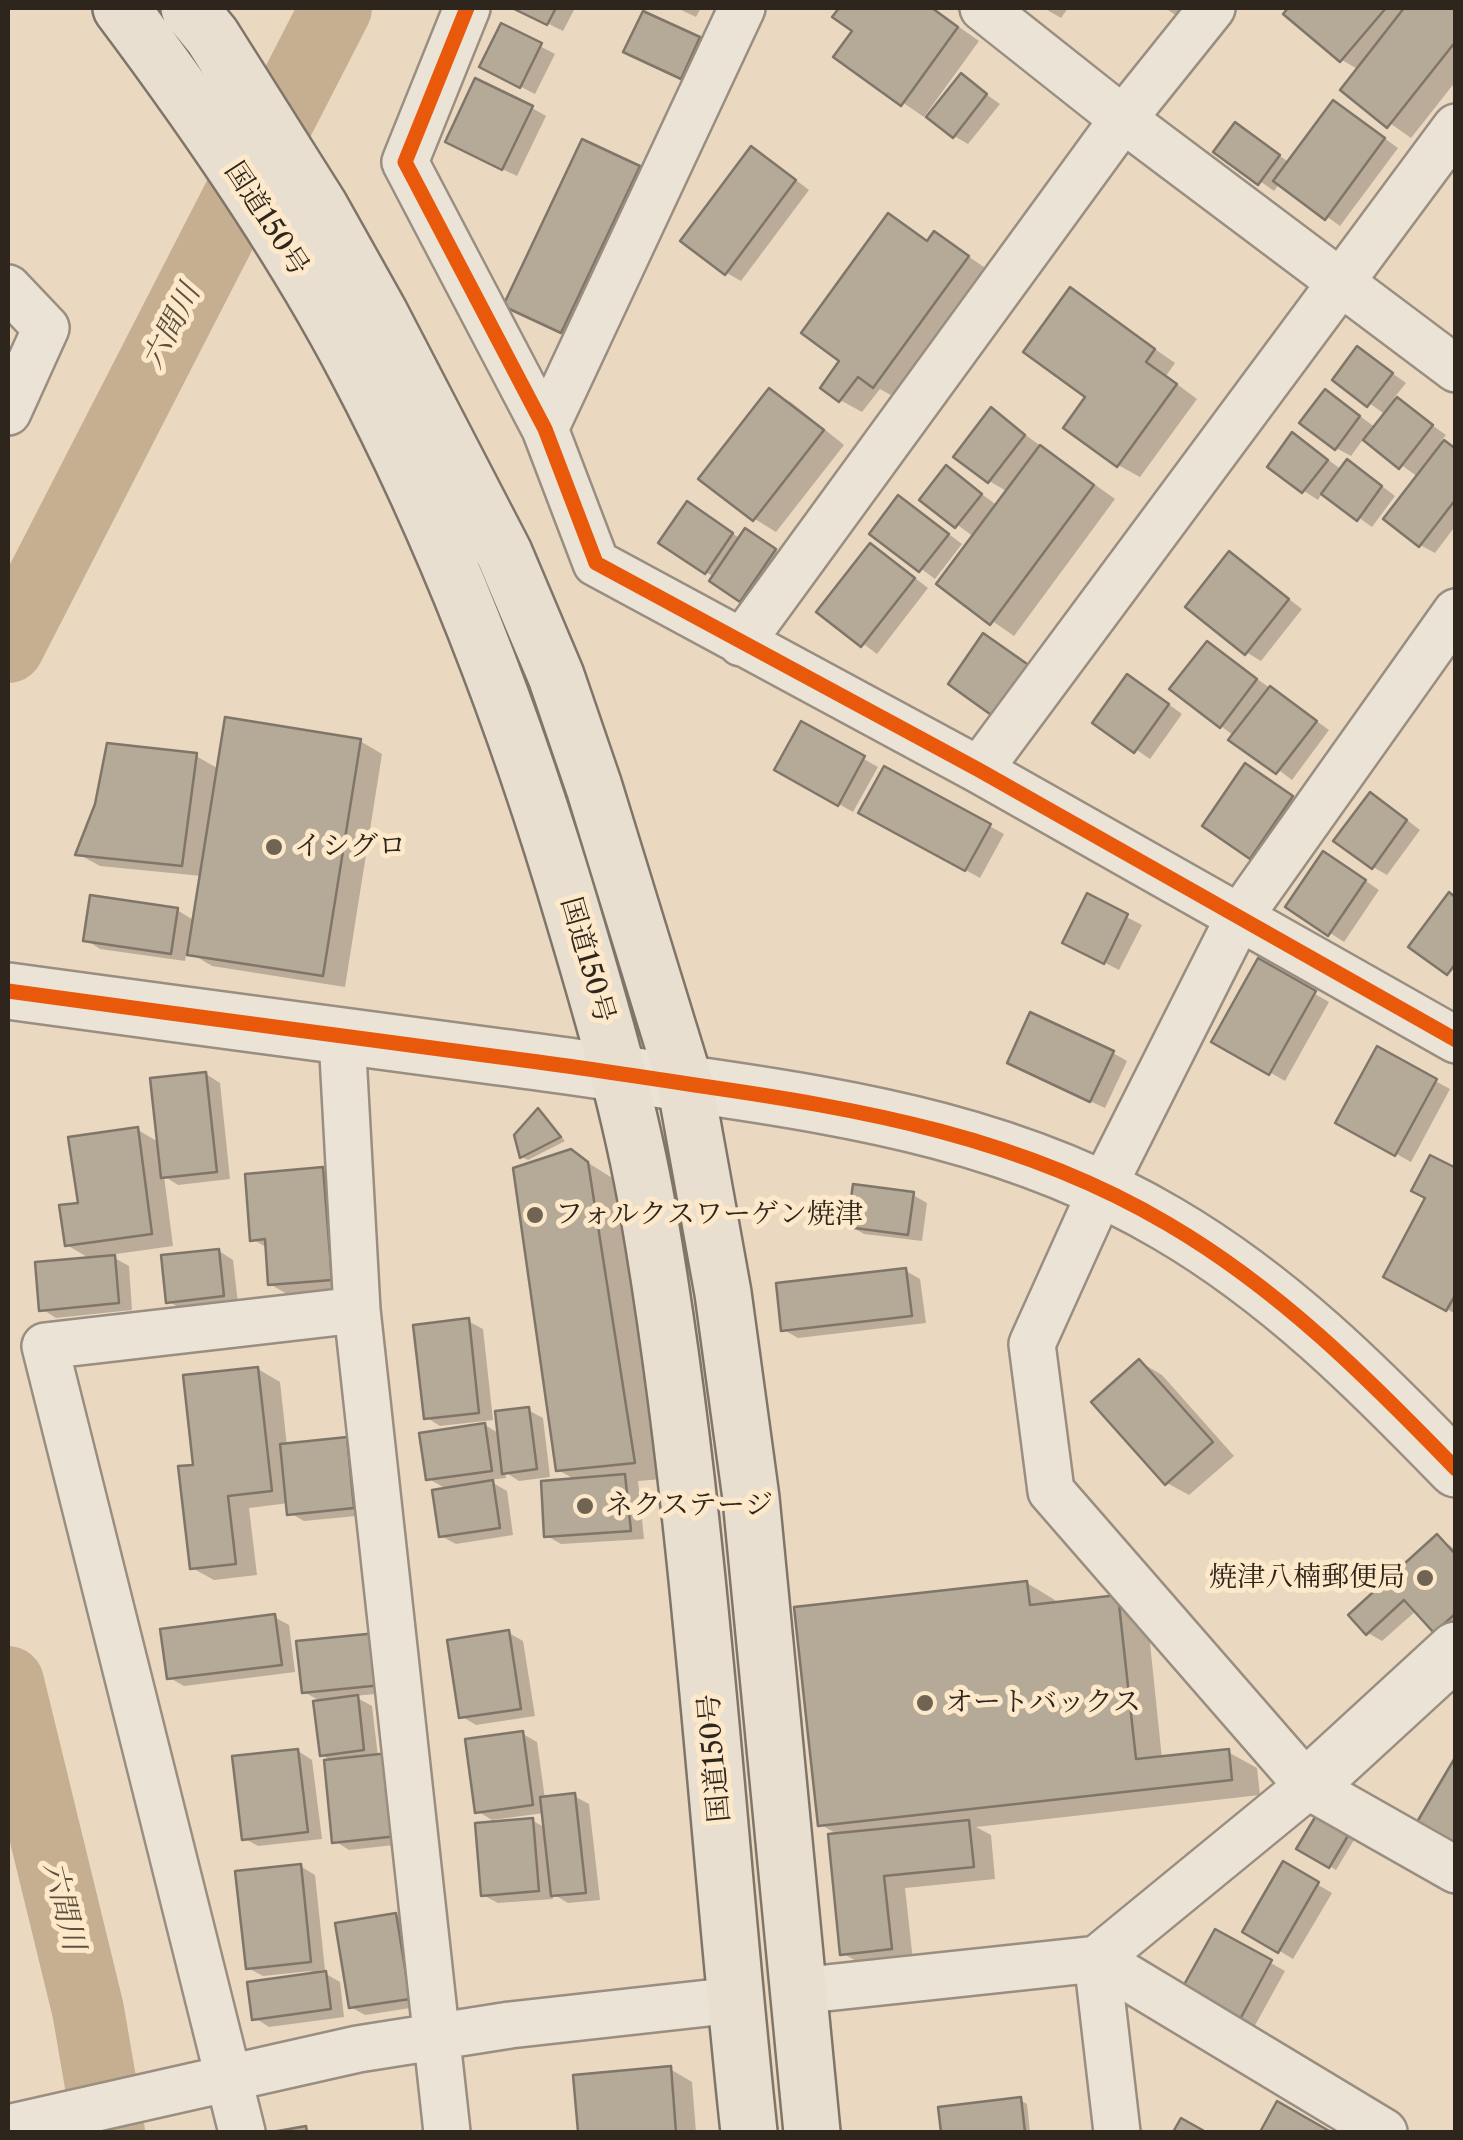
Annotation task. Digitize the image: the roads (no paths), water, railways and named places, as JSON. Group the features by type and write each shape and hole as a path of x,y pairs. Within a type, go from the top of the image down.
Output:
{"highway":[{"name":"国道150号","path":"122,8 296,262 357,369 462,595 520,746 620,1072 648,1208 688,1473 749,2132"},
{"name":"国道150号","path":"201,22 320,207 390,331 504,552 556,676 594,787 685,1084 720,1275 752,1498 812,2132"}],"street":[{"path":"467,8 405,162 545,429 596,563 979,770 1456,1040"},
{"path":"545,429 742,8"},
{"path":"983,8 1123,119 1456,370"},
{"path":"741,643 1123,119 1212,8"},
{"path":"979,770 1456,127"},
{"path":"8,288 46,328 8,412"},
{"path":"1456,612 1238,919 1102,1190 1032,1344 1051,1491 1308,1786 1456,1870"},
{"path":"8,991 620,1072 807,1101 921,1124 1034,1160 1168,1224 1247,1275 1298,1315 1456,1468"},
{"path":"342,1037 356,1310 447,2132"},
{"path":"242,2132 45,1346 356,1310"},
{"path":"798,1991 1097,1960 1308,1786 1456,1650"},
{"path":"1097,1960 1117,2132"},
{"path":"1097,1960 1384,2132"},
{"path":"15,2126 436,2036 735,2000"}],"waterway":[{"name":"六間川","path":"8,647 336,8"},
{"name":"六間川","path":"8,1682 88,2010 109,2132"}],"place":[{"name":"イシグロ","path":"274,847"},
{"name":"フォルクスワーゲン焼津","path":"535,1215"},
{"name":"ネクステージ","path":"585,1506"},
{"name":"焼津八楠郵便局","path":"1425,1578"},
{"name":"オートバックス","path":"925,1703"}]}
